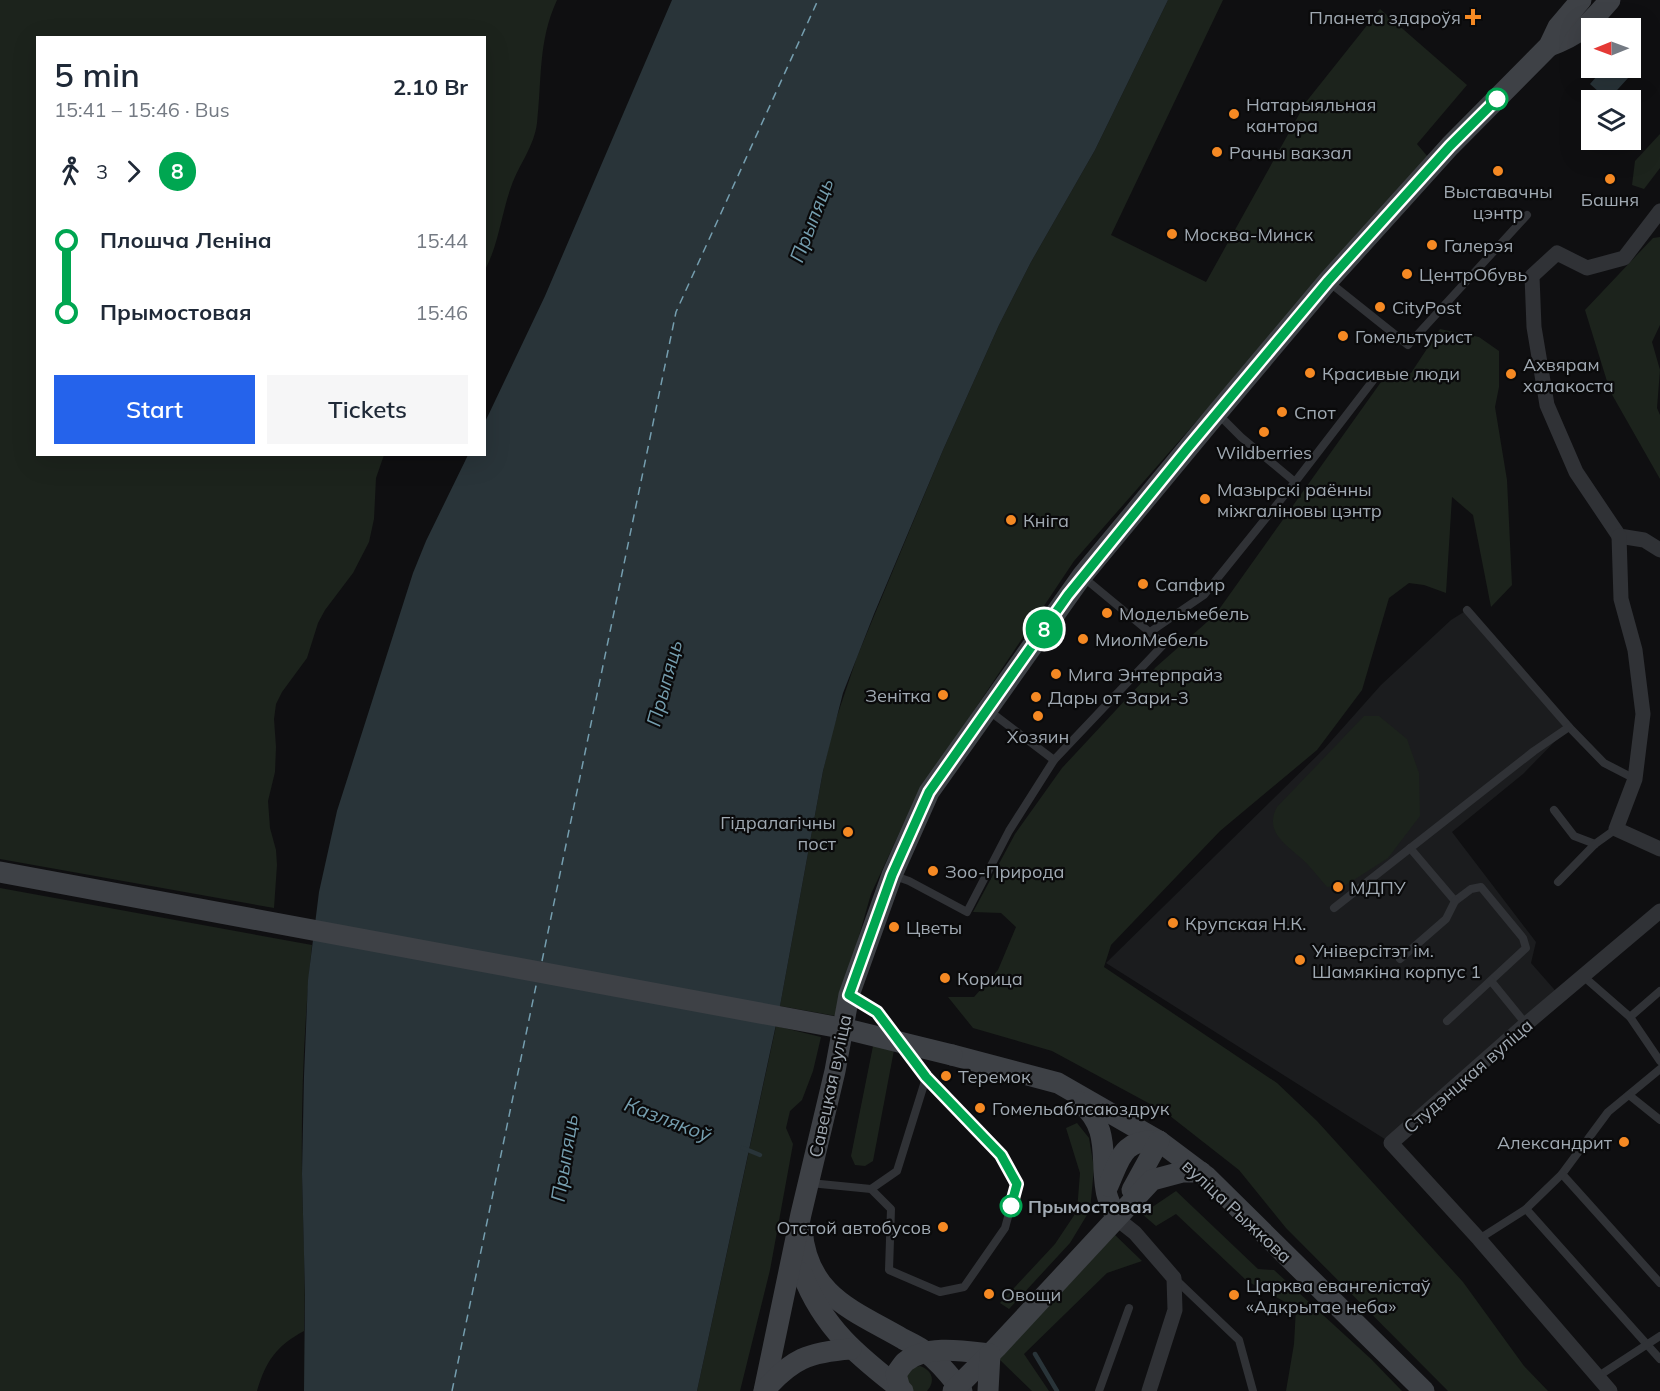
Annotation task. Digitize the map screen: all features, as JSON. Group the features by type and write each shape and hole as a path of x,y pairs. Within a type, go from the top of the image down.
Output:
{"main road":[{"name":"Савецкая вуліца","path":"764,1391 801,1214 835,1071 849,995 892,875 929,792 1082,576 1328,281 1450,146 1549,46 1558,27 1581,0"},
{"name":"Савецкая вуліца","path":"1549,46 1569,39 1585,28 1610,0"},
{"name":"вуліца Рыжкова","path":"0,872 836,1027 1058,1083 1159,1141 1201,1172 1424,1391"},
{"path":"1058,1083 1092,1113 1103,1136 1106,1192 1116,1218"},
{"path":"1106,1192 1123,1152 1142,1140 1159,1141 1116,1218"},
{"path":"801,1214 803,1244 812,1268 824,1289 843,1306 927,1353 958,1390 1152,1180 1182,1172 1201,1172"},
{"path":"801,1214 797,1254 809,1291 822,1315 895,1390"},
{"path":"779,1323 804,1305 843,1306"},
{"path":"764,1391 781,1371 796,1362 829,1350 858,1354"},
{"path":"895,1390 896,1374 906,1361 927,1353 949,1351 990,1354"},
{"path":"988,1391 990,1354"}],"street":[{"path":"1660,212 1624,258 1587,268 1557,254 1532,276 1534,327 1546,405 1576,472 1618,536 1621,599 1635,650 1643,714 1635,779 1616,829 1660,849"},
{"path":"1618,536 1644,540 1660,550"},
{"name":"Студэнцкая вуліца","path":"1610,1391 1479,1239 1391,1143 1526,1024 1660,911"},
{"path":"1116,1218 1136,1233 1174,1278 1175,1310 1149,1391"}],"lane":[{"path":"1328,281 1408,345 1527,215"},
{"path":"1150,632 1204,595 1296,482 1378,374"},
{"path":"1217,413 1241,437 1296,482"},
{"path":"892,875 909,881 967,912 1009,831 1054,760 1164,644 1082,576"},
{"path":"1467,610 1569,728 1604,763 1635,779"},
{"path":"986,709 1054,760"},
{"path":"1334,908 1534,752 1569,728"},
{"path":"1554,810 1574,836 1595,844"},
{"path":"1558,882 1595,844 1616,829"},
{"path":"1410,848 1455,901"},
{"path":"1400,959 1446,919 1455,901 1471,888 1481,887 1523,938 1526,948 1447,1021"},
{"path":"1583,976 1630,1017 1660,1061"},
{"path":"1491,981 1526,1024"},
{"path":"1630,1017 1660,991"},
{"path":"809,1183 871,1189 891,1209 889,1270 940,1292 963,1287 1005,1228 1017,1184 1001,1155 926,1077 877,1012 849,995"},
{"path":"1479,1239 1526,1209 1562,1174 1608,1112 1660,1069"},
{"path":"871,1189 897,1171 926,1077"},
{"path":"1629,1095 1660,1120"},
{"path":"1562,1174 1660,1283"},
{"path":"1526,1209 1660,1359"},
{"path":"1174,1278 1239,1340 1253,1391"},
{"path":"1099,1391 1130,1308"},
{"path":"1598,1377 1660,1336"}],"shaded area":[{"path":"0,0 557,0 544,45 535,132 530,148 511,187 494,250 486,268 486,36 36,36 36,456 384,456 376,478 374,519 369,542 353,573 325,610 318,623 307,658 276,704 275,772 268,801 277,865 274,908 0,859"},
{"path":"1168,0 1223,0 1111,235 1206,282 1306,102 1380,9 1467,85 1417,144 1428,157 1074,561 916,797 871,894 836,1016 780,1006 823,771 833,728 857,657 943,450 999,325 1031,262 1095,150"},
{"path":"1660,134 1660,168 1644,189 1632,185 1635,161"},
{"path":"1660,237 1660,325 1652,342 1660,370 1657,408 1660,415 1660,479 1610,391 1585,310 1653,238"},
{"path":"1440,329 1479,337 1499,351 1499,387 1495,407 1507,480 1512,585 1491,607 1473,515 1452,497 1446,593 1424,585 1409,583 1389,598 1362,690 1317,750 1220,831 1111,945 1104,967 1277,1083 1317,1121 1463,1282 1524,1366 1548,1391 1448,1391 1286,1228 1239,1170 1165,1112 1052,1051 973,1028 948,997 974,997 998,970 1016,927 1001,913 973,912 1015,834 1062,768 1156,667 1215,615 1381,382 1411,373"},
{"name":"МДПУ","path":"1467,610 1569,727 1523,774 1452,832 1536,942 1531,963 1560,996 1391,1143 1106,963 1324,749 1381,685 1451,620"},
{"path":"1364,716 1379,716 1407,739 1419,773 1420,816 1388,858 1346,885 1327,887 1278,836 1273,823 1274,816 1277,807"},
{"path":"0,888 312,945 305,1031 302,1118 304,1331 286,1342 273,1355 257,1391 0,1391"},
{"path":"776,1026 821,1037 813,1071 802,1100 790,1111 786,1128 793,1144 770,1270 740,1391 697,1391"},
{"path":"873,1046 894,1050 873,1161 865,1166 855,1165 851,1156"},
{"path":"1077,1123 1089,1138 1094,1168 1090,1210 1070,1243 1009,1309 1000,1303 1055,1244 1077,1211 1080,1173 1066,1128"},
{"path":"1176,1191 1258,1269 1274,1270 1371,1359 1402,1391 1286,1391 1294,1344 1296,1308 1247,1281 1176,1214 1156,1226 1142,1214"},
{"path":"1115,1235 1142,1261 1107,1273 1024,1354 1049,1391 1032,1391 999,1359"},
{"path":"920,1366 930,1373 932,1380 930,1387 927,1391 910,1391 906,1375 915,1367"}],"water":[{"name":"Прыпяць","path":"672,0 1168,0 1095,150 1031,262 999,325 943,450 843,693 823,771 780,1006 697,1391 304,1391 305,1294 302,1174 304,1076 308,980 319,892 337,811 413,573 468,456 486,456 486,420 545,296"},
{"path":"1595,78 1628,78 1617,90 1597,90 1590,84"}],"waterway":[{"name":"Казлякоў","path":"743,1148 760,1155"},
{"name":"Казлякоў","path":"1035,1354 1057,1391"}],"ferry route":[{"path":"542,961 676,312 818,0"},
{"path":"452,1391 537,981"}],"bus line":[{"name":"8","path":"1011,1206 1017,1184 1001,1155 926,1077 877,1012 849,995 892,875 929,792 1082,576 1328,281 1450,146 1497,99"}],"place":[{"name":"Планета здароўя","path":"1473,17"},
{"name":"Натарыяльная кантора","path":"1234,114"},
{"name":"Рачны вакзал","path":"1217,152"},
{"name":"Выставачны цэнтр","path":"1498,171"},
{"name":"Башня","path":"1610,179"},
{"name":"Москва-Минск","path":"1172,234"},
{"name":"Галерэя","path":"1432,245"},
{"name":"ЦентрОбувь","path":"1407,274"},
{"name":"CityPost","path":"1380,307"},
{"name":"Гомельтурист","path":"1343,336"},
{"name":"Красивые люди","path":"1310,373"},
{"name":"Ахвярам халакоста","path":"1511,374"},
{"name":"Спот","path":"1282,412"},
{"name":"Wildberries","path":"1264,432"},
{"name":"Мазырскі раённы міжгаліновы цэнтр","path":"1205,499"},
{"name":"Кніга","path":"1011,520"},
{"name":"Сапфир","path":"1143,584"},
{"name":"Модельмебель","path":"1107,613"},
{"name":"МиолМебель","path":"1083,639"},
{"name":"Мига Энтерпрайз","path":"1056,674"},
{"name":"Зенітка","path":"943,695"},
{"name":"Дары от Зари-3","path":"1036,697"},
{"name":"Хозяин","path":"1038,716"},
{"name":"Гідралагічны пост","path":"848,832"},
{"name":"Зоо-Природа","path":"933,871"},
{"name":"МДПУ","path":"1338,887"},
{"name":"Крупская Н.К.","path":"1173,923"},
{"name":"Цветы","path":"894,927"},
{"name":"Універсітэт ім. Шамякіна корпус 1","path":"1300,960"},
{"name":"Корица","path":"945,978"},
{"name":"Теремок","path":"946,1076"},
{"name":"Гомельаблсаюздрук","path":"980,1108"},
{"name":"Александрит","path":"1624,1142"},
{"name":"Прымостовая","path":"1011,1206"},
{"name":"Отстой автобусов","path":"943,1227"},
{"name":"Овощи","path":"989,1294"},
{"name":"Царква евангелістаў «Адкрытае неба»","path":"1234,1295"}]}
